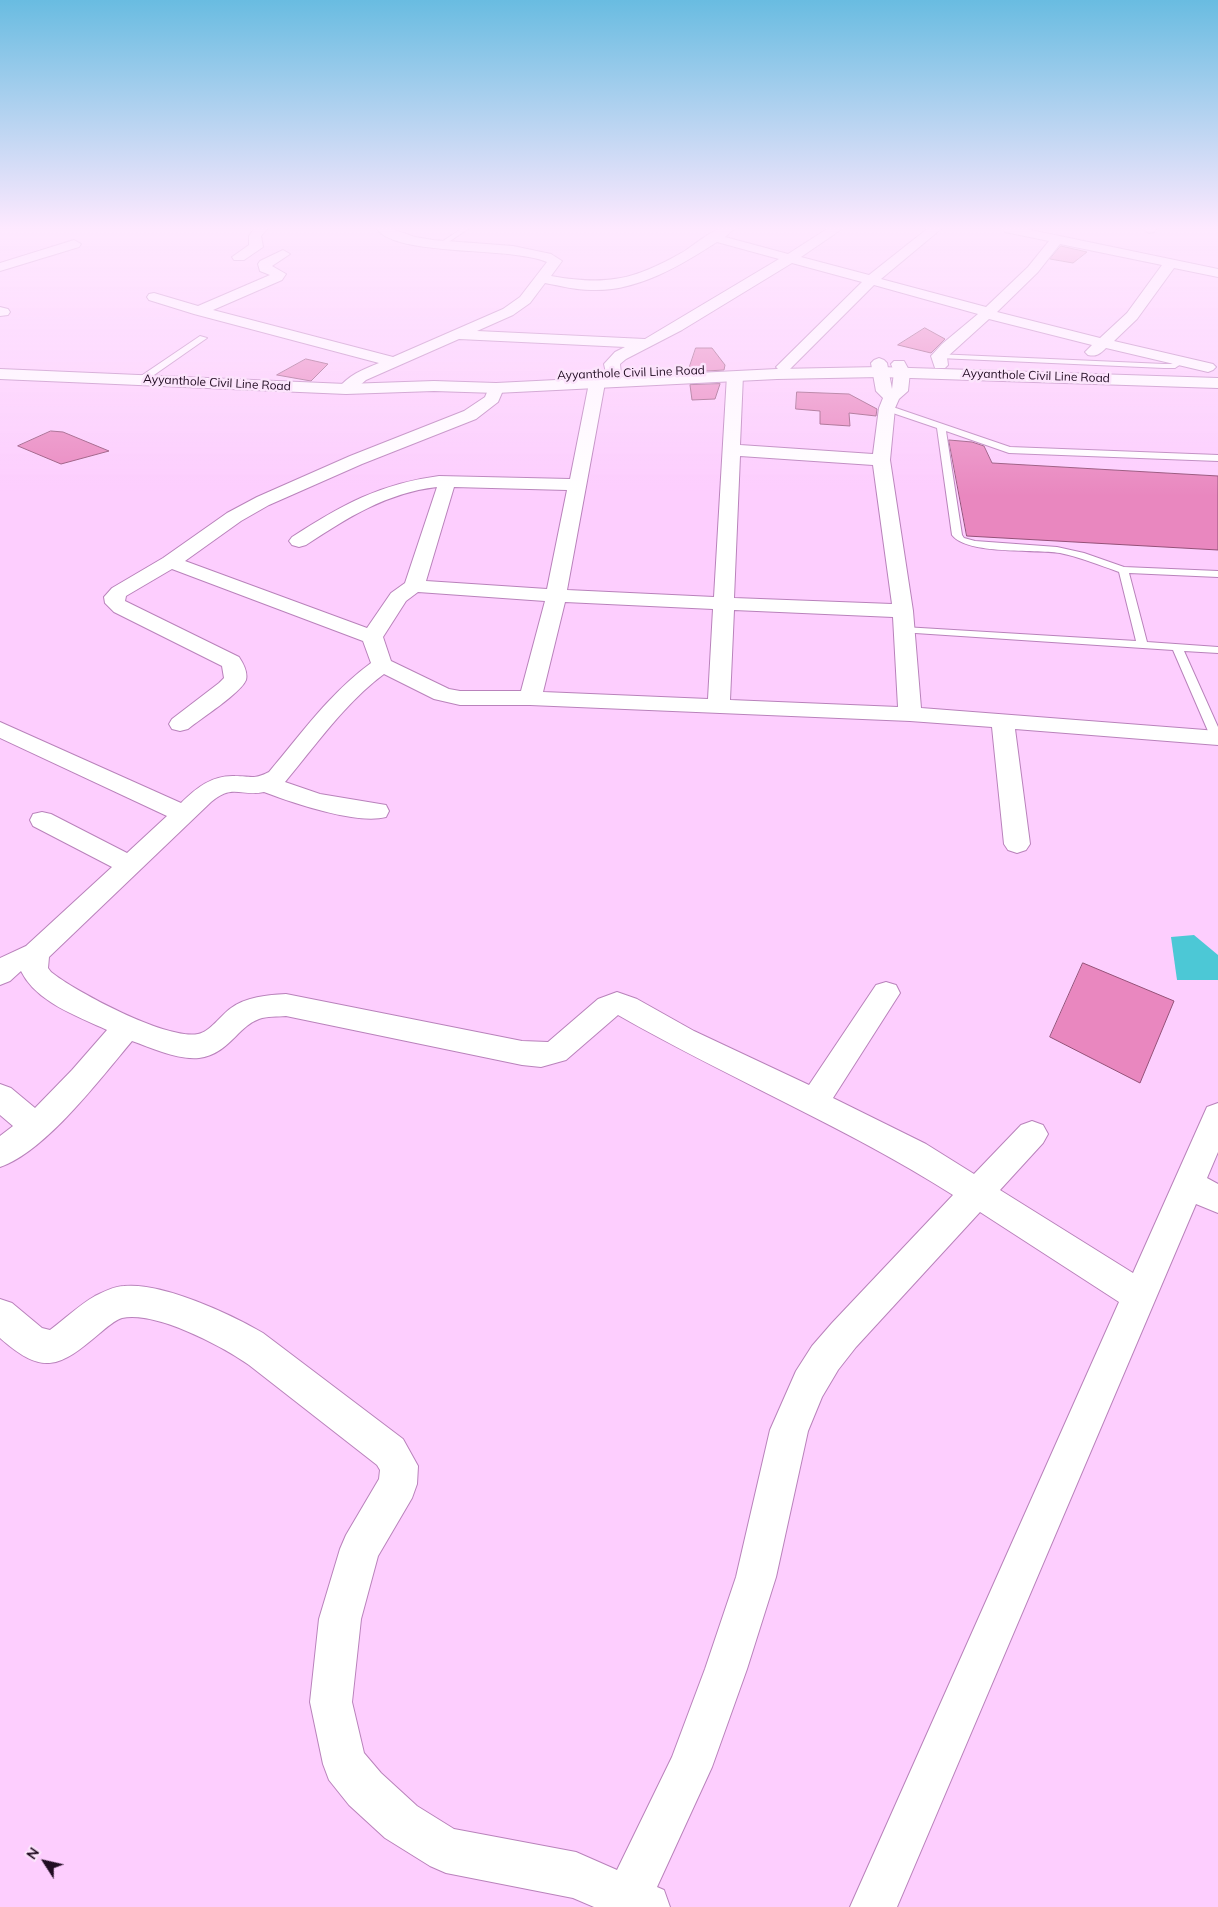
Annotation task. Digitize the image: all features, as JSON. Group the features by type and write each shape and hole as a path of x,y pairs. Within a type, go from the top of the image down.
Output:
{"street":[{"path":"224,318 315,340 393,362"},
{"path":"346,389 360,377 494,318"},
{"path":"530,698 556,596 576,484 602,377 615,359 693,318"},
{"path":"784,367 834,318"},
{"path":"940,360 982,318"},
{"path":"1003,318 1098,348 1180,362 1214,373"},
{"path":"1098,348 1130,318"},
{"path":"455,335 648,343"},
{"name":"Ayyanthole Civil Line Road","path":"900,368 940,360 1214,373"},
{"name":"Ayyanthole Civil Line Road","path":"0,374 346,389 434,386 496,388 602,377 784,367 1214,373"},
{"path":"879,367 884,391 890,402"},
{"name":"Ayyanthole Civil Line Road","path":"434,386 485,379 735,376 879,367"},
{"path":"900,368 900,391 890,402 881,460 904,620 910,714"},
{"path":"719,706 735,376"},
{"path":"180,724 235,680 235,670 231,662 115,603 114,597 119,592 170,562 234,517 263,501 356,460 470,415 492,399 496,388"},
{"path":"731,450 881,460"},
{"path":"414,586 447,482"},
{"path":"299,541 368,498 417,483 576,484"},
{"path":"170,562 372,636"},
{"path":"372,636 398,596 414,586 556,596 723,603 904,620"},
{"path":"372,636 382,665 425,687 460,698 530,698 910,714 1218,738"},
{"path":"0,974 12,963 36,953 211,790 224,784 254,786 266,784 276,777 354,687 382,665"},
{"path":"1003,722 1017,844"},
{"path":"0,729 184,814"},
{"path":"266,784 315,802 339,807 377,811"},
{"path":"42,820 130,866"},
{"path":"36,953 34,968 41,980 61,994 126,1028 181,1044 198,1046 213,1041 243,1014 265,1006 286,1005 522,1053 541,1054 556,1052 608,1007 617,1003 628,1007 684,1039 814,1102 915,1154 1140,1296"},
{"path":"814,1102 886,993"},
{"path":"0,1154 36,1127 83,1079 126,1028"},
{"path":"0,1097 36,1127"},
{"path":"873,1907 1140,1296 1203,1192 1218,1116"},
{"path":"0,1315 40,1346 53,1347 66,1341 94,1316 120,1301 137,1301 193,1318 228,1333 261,1354 390,1452 398,1466 398,1484 360,1549 340,1619 331,1702 345,1764 365,1789 401,1822 446,1850 576,1875 638,1903 726,1668 756,1577 789,1430 809,1384 825,1358 844,1335 1032,1134"}],"lane":[{"path":"141,380 204,338"},
{"path":"940,360 1164,366 1180,362"},
{"path":"890,402 941,427 1008,450 1218,458"},
{"path":"941,427 957,535 961,540 974,544 1057,550 1081,555 1124,570 1218,574"},
{"path":"1124,570 1142,644"},
{"path":"904,620 1218,650"},
{"path":"1177,647 1218,738"}],"shaded area":[{"path":"1194,935 1218,955 1218,980 1177,980 1171,937"}],"building":[{"path":"925,328 945,339 931,353 898,345"},
{"path":"696,348 712,348 725,365 724,370 688,372"},
{"path":"306,359 328,364 311,381 277,375"},
{"path":"720,384 715,399 692,400 690,385"},
{"path":"797,392 849,394 877,409 876,416 849,413 850,426 820,424 820,411 796,409"},
{"path":"51,431 63,432 109,451 61,464 18,446"},
{"path":"949,440 972,442 984,446 992,463 1218,476 1218,550 967,536"},
{"path":"1083,963 1174,1001 1140,1083 1050,1037"}]}
